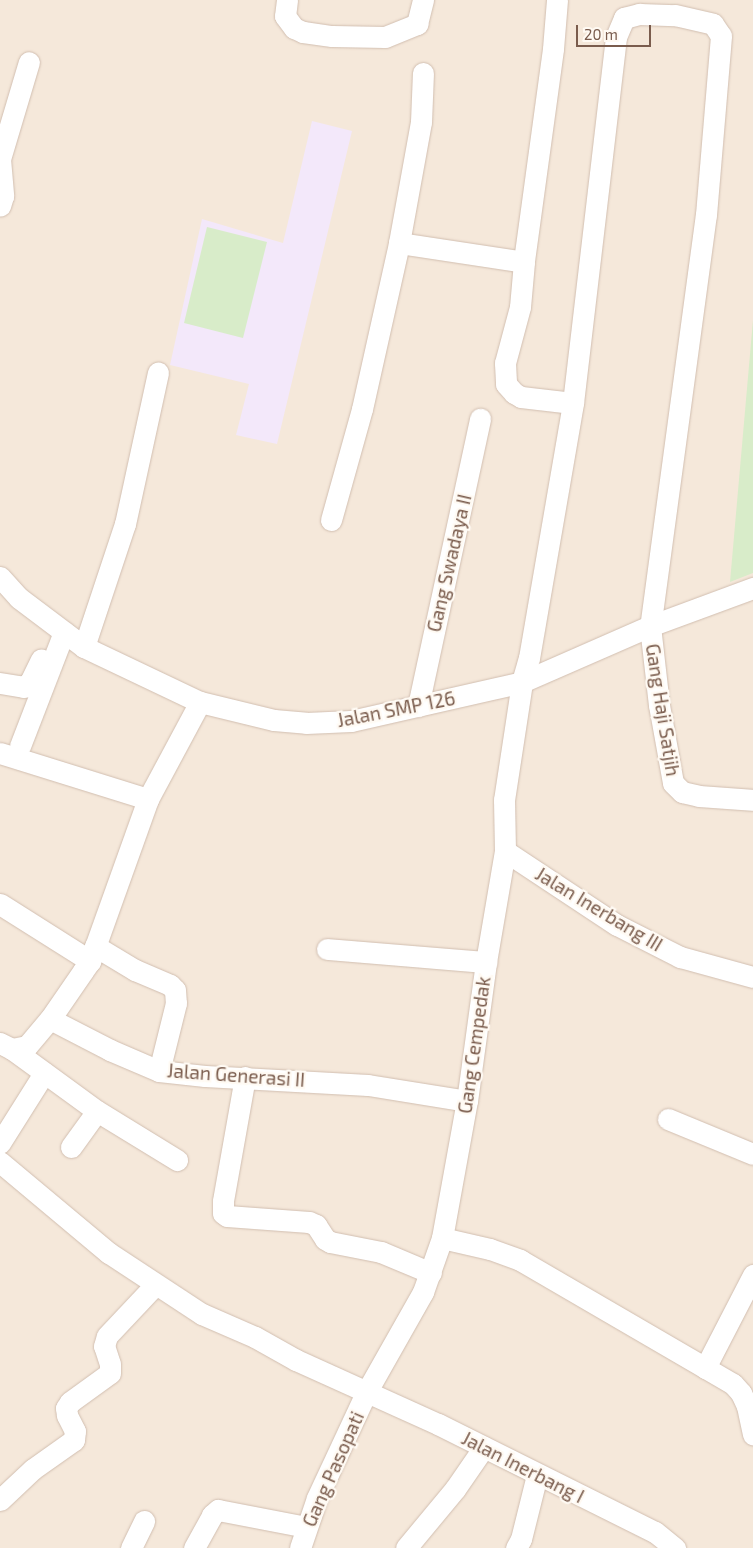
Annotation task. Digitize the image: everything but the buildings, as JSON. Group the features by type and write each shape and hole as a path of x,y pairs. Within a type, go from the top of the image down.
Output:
{"street":[{"path":"287,0 285,16 294,28 303,32 332,36 385,37 417,24 423,0"},
{"path":"557,0 553,49 524,262 520,307 505,363 506,384 514,393 521,397 573,403"},
{"name":"Gang Haji Satjih","path":"573,403 616,37 624,18 638,14 675,15 713,24 721,36 721,49 706,214 650,626 659,706 674,783 682,792 699,796 753,800"},
{"path":"0,206 3,196 0,159 29,62"},
{"path":"331,520 362,409 399,243 421,122 423,73"},
{"path":"399,243 524,262"},
{"path":"84,647 125,524 158,373"},
{"name":"Gang Cempedak","path":"368,1391 423,1292 442,1238 467,1101 486,962 505,851 504,800 522,682 530,650 573,403"},
{"name":"Gang Swadaya II","path":"418,706 480,419"},
{"name":"Jalan SMP 126","path":"0,577 19,598 84,647 200,702 274,720 306,723 351,722 522,682 650,626 753,588"},
{"path":"0,683 24,687 30,682 60,628"},
{"path":"60,628 10,750 148,798"},
{"path":"6,1046 27,1046 50,1019 92,953 148,798 200,702"},
{"name":"Jalan Inerbang III","path":"505,851 617,925 680,957 753,977"},
{"path":"0,904 92,953 170,985 175,990 176,1003 159,1071"},
{"path":"327,949 486,962"},
{"name":"Jalan Generasi II","path":"50,1019 110,1050 159,1071 205,1076 368,1084 467,1101"},
{"path":"6,1046 97,1111 177,1160"},
{"path":"0,1143 44,1073"},
{"path":"245,1077 223,1201 223,1213 227,1216 310,1222 316,1225 325,1239 330,1242 381,1252 431,1273"},
{"path":"72,1147 97,1111"},
{"path":"668,1118 753,1154"},
{"name":"Jalan Inerbang I","path":"0,1162 109,1253 202,1314 255,1337 296,1360 368,1391 484,1447 650,1540 675,1548"},
{"path":"442,1238 490,1249 520,1260 733,1384 741,1393 753,1434"},
{"path":"705,1368 753,1275"},
{"path":"0,1500 33,1469 74,1440 75,1431 67,1415 66,1408 70,1402 110,1373 110,1364 104,1346 107,1336 155,1284"},
{"name":"Gang Pasopati","path":"300,1548 306,1527 368,1391"},
{"path":"406,1548 455,1489 484,1447"},
{"path":"516,1548 521,1539 537,1475"},
{"path":"194,1548 214,1513 218,1510 306,1527"},
{"path":"131,1548 144,1521"}],"shaded area":[{"path":"0,0 753,0 753,1548 0,1548"},
{"path":"312,121 352,131 277,444 236,435 249,384 170,365 202,219 283,243"}],"green space":[{"path":"207,227 267,242 243,338 184,323"},
{"path":"753,320 753,573 730,582"}]}
